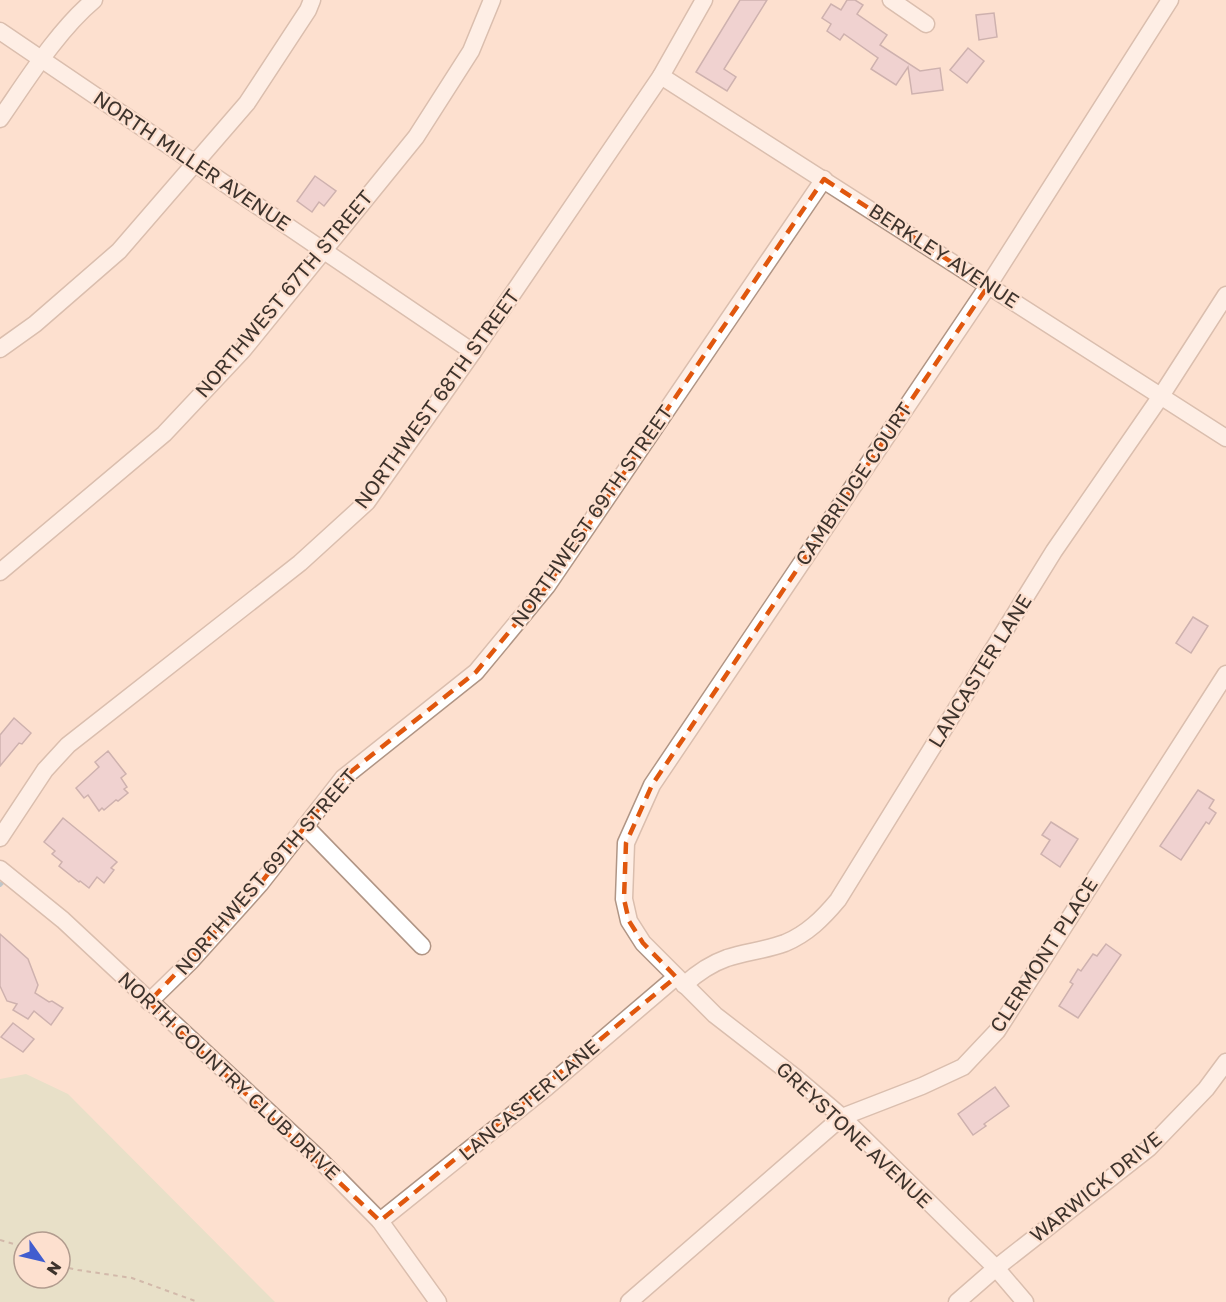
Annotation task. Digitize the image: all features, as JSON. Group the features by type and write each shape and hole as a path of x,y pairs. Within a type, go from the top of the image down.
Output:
{"street":[{"path":"0,119 41,60 94,0"},
{"path":"0,349 35,324 118,250 196,163 246,102 308,10 312,0"},
{"name":"NORTHWEST 67TH STREET","path":"0,572 164,434 243,350 416,137 471,51 492,0"},
{"name":"NORTHWEST 68TH STREET","path":"0,838 45,770 68,745 300,563 367,502 473,352 661,76 704,0"},
{"path":"891,0 926,24"},
{"name":"CAMBRIDGE COURT","path":"680,981 643,943 629,921 624,899 626,843 652,785 988,285 1170,0"},
{"name":"NORTH MILLER AVENUE","path":"0,31 473,352"},
{"name":"BERKLEY AVENUE","path":"661,76 1226,438"},
{"name":"NORTHWEST 69TH STREET","path":"149,1002 191,961 260,884 343,778 476,672 548,586 824,179"},
{"name":"LANCASTER LANE","path":"380,1221 680,981 726,958 784,943 824,918 838,900 1054,551 1161,396 1226,295"},
{"name":"CLERMONT PLACE","path":"629,1302 842,1118 922,1086 963,1066 997,1031 1226,674"},
{"path":"305,826 422,946"},
{"name":"NORTH COUNTRY CLUB DRIVE","path":"0,869 63,920 315,1155 380,1221 438,1302"},
{"name":"GREYSTONE AVENUE","path":"680,981 715,1015 795,1077 842,1118 996,1268 1025,1302"},
{"name":"WARWICK DRIVE","path":"957,1302 996,1268 1149,1148 1206,1089 1226,1062"}],"path":[{"path":"72,1269 132,1278 198,1302"}],"highlighted area":[{"path":"824,179 988,286 652,785 626,843 624,899 629,921 643,943 676,977 380,1221 149,1002 260,884 343,778 476,672 547,586"}],"green space":[{"path":"26,1074 68,1094 275,1302 0,1302 0,1079"}],"building":[{"path":"740,0 767,0 724,69 736,77 727,91 696,72"},
{"path":"847,0 855,0 863,5 857,14 887,35 880,45 920,71 940,68 943,90 912,94 908,67 896,85 871,69 878,58 844,34 840,40 827,31 831,24 822,18 831,4 841,10"},
{"path":"994,13 997,37 979,40 976,15"},
{"path":"968,48 984,61 967,83 950,70"},
{"path":"315,176 336,191 324,206 319,202 312,212 297,201"},
{"path":"1193,617 1208,626 1191,653 1176,643"},
{"path":"14,718 31,733 22,744 19,743 0,766 0,735"},
{"path":"108,751 126,774 121,778 127,787 124,789 128,793 99,811 88,795 84,798 76,788 99,767 95,762"},
{"path":"1198,790 1214,800 1209,808 1216,813 1209,824 1206,822 1181,860 1160,846"},
{"path":"63,818 117,862 111,868 114,870 104,883 97,877 89,888 59,866 62,862 52,854 55,851 44,842"},
{"path":"1051,822 1078,839 1060,867 1041,854 1050,840 1042,835"},
{"path":"0,934 28,959 38,985 35,993 63,1008 51,1025 34,1011 28,1019 13,1010 17,1004 7,1001 0,986"},
{"path":"1106,944 1121,955 1078,1018 1059,1006 1073,984 1070,982 1078,969 1081,971 1093,954 1097,956"},
{"path":"13,1023 34,1039 23,1052 1,1037"},
{"path":"995,1087 1009,1106 973,1135 958,1114"}]}
